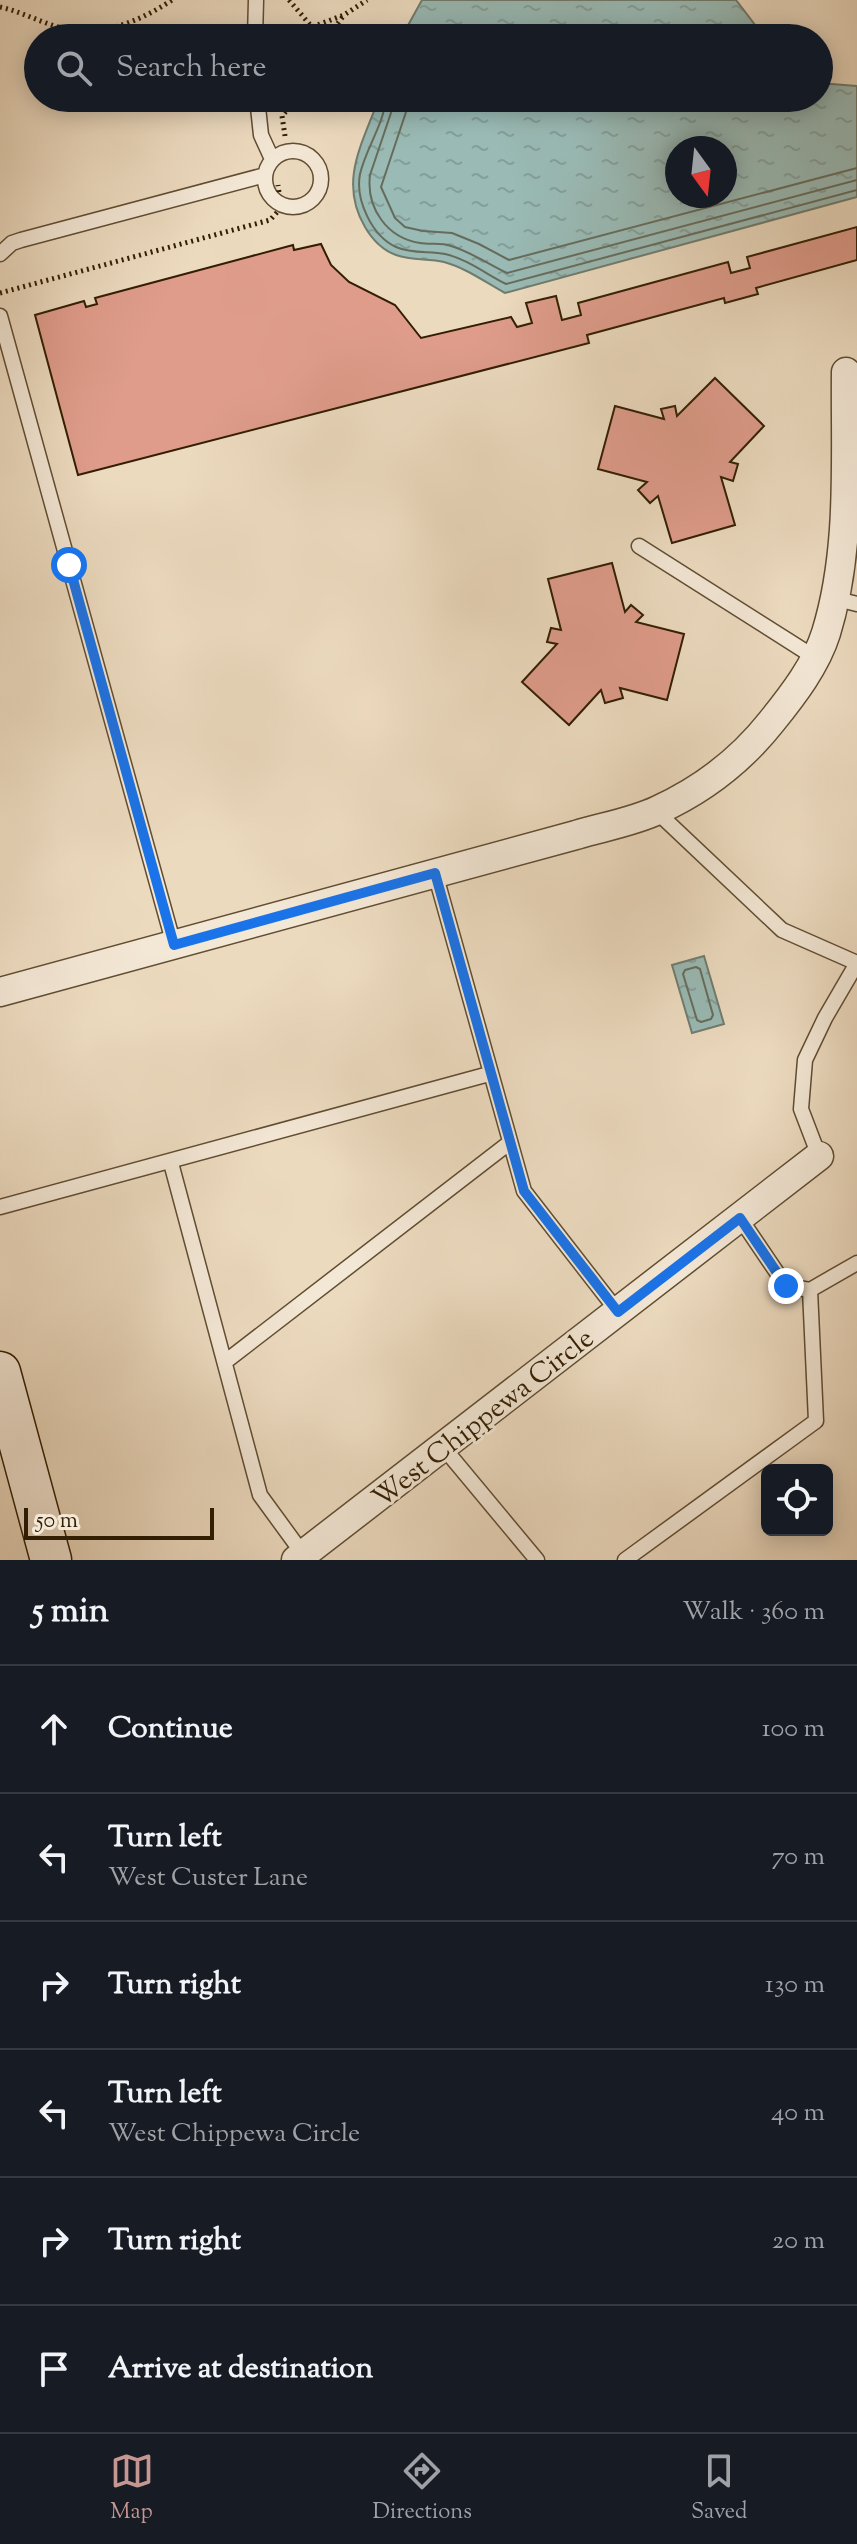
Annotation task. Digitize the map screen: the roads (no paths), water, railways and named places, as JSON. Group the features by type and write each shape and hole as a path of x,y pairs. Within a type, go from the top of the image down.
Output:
{"main road":[{"path":"0,1372 51,1560"}],"street":[{"path":"0,992 656,811 705,785 754,744 797,690 845,601 841,562 846,372"},
{"name":"West Chippewa Circle","path":"300,1557 819,1156"}],"lane":[{"path":"255,24 256,0"},
{"path":"259,112 261,135 272,159"},
{"path":"297,150 314,159 320,168 321,188 309,203 300,207 280,204 268,192 265,175 272,159 287,151 297,150"},
{"path":"0,254 12,243 21,240 265,175"},
{"path":"0,316 174,945"},
{"path":"639,546 814,657"},
{"path":"656,811 782,930 857,963 805,1060 801,1109 819,1156"},
{"path":"435,873 524,1191 618,1312"},
{"path":"0,1207 171,1163 489,1074"},
{"path":"225,1362 509,1143"},
{"path":"171,1163 260,1495 300,1557"},
{"path":"740,1218 786,1286 810,1290 857,1263"},
{"path":"625,1560 816,1421 810,1290"},
{"path":"443,1447 537,1560"}],"water":[{"path":"422,0 736,0 754,24 409,24"},
{"path":"833,84 857,86 857,197 505,293 452,265 402,257 382,247 371,236 357,210 353,178 373,112 833,112"},
{"path":"704,956 724,1024 692,1033 672,965"}]}
